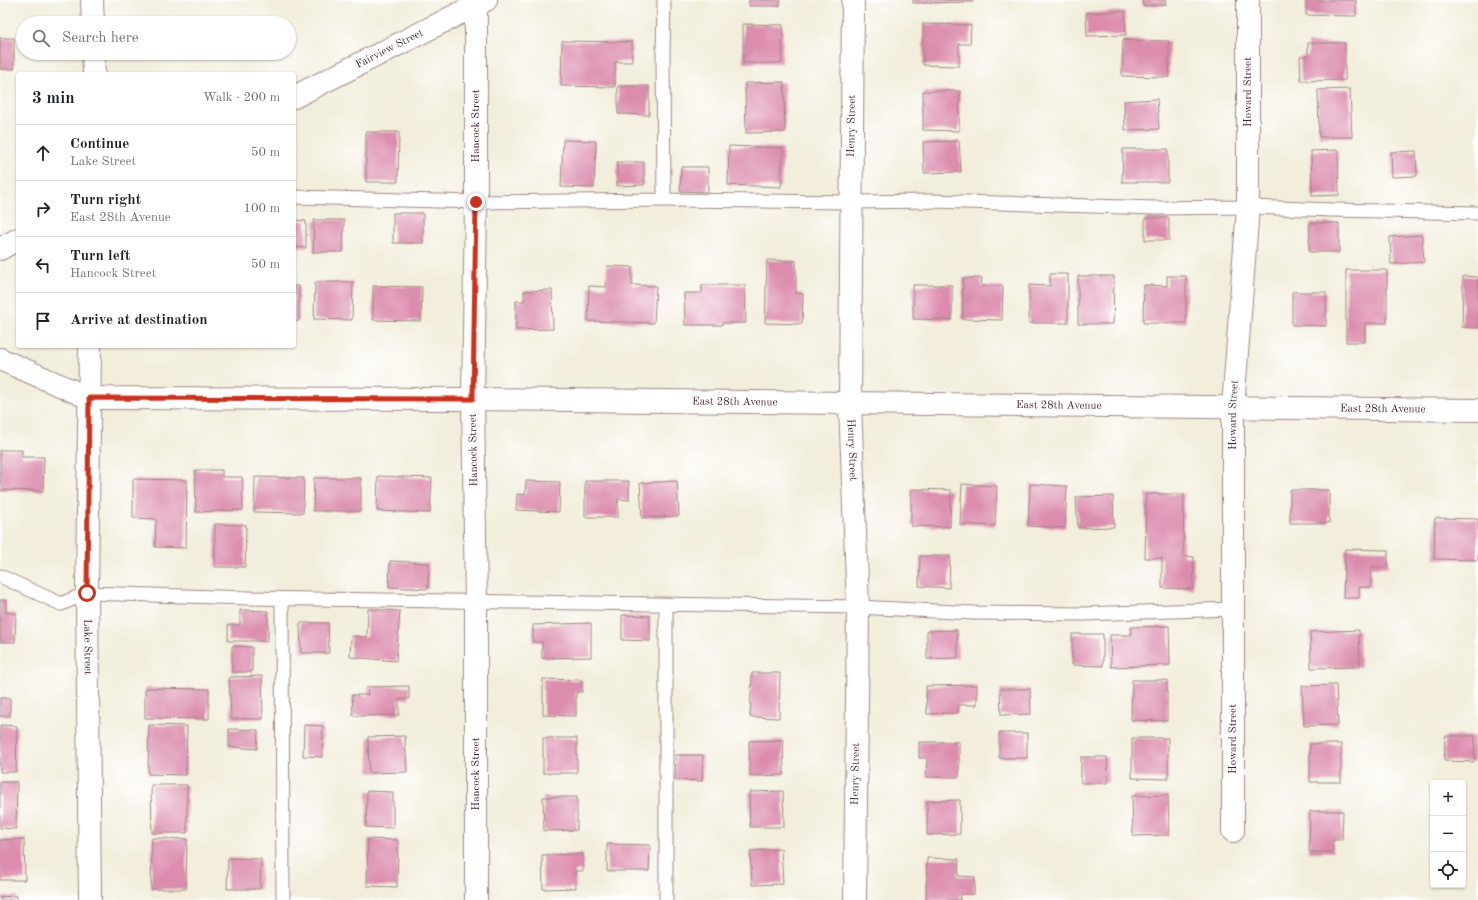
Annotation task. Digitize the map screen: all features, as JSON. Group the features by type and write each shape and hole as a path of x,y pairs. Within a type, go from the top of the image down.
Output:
{"street":[{"path":"92,0 93,16"},
{"name":"Henry Street","path":"853,0 850,404 858,607 855,900"},
{"name":"Howard Street","path":"1233,831 1233,407 1248,207 1248,0"},
{"name":"Fairview Street","path":"296,96 480,2"},
{"name":"Hancock Street","path":"476,900 476,602 473,399 480,2"},
{"path":"93,60 94,72"},
{"path":"0,249 16,240"},
{"name":"Lake Street","path":"90,348 87,593 90,900"},
{"name":"East 28th Avenue","path":"0,359 89,398 473,399 1478,410"}],"lane":[{"path":"664,0 664,200"},
{"path":"296,198 476,202 664,200 851,202 933,201 1156,208 1248,207 1478,212"},
{"path":"0,576 61,604 87,593 282,599 858,607 974,613 1083,614 1232,609"},
{"path":"282,599 283,900"},
{"path":"666,605 666,900"}],"building":[{"path":"749,0 780,0 780,6 749,6"},
{"path":"913,0 973,0 973,2 913,3"},
{"path":"1142,0 1165,0 1166,5 1143,6"},
{"path":"1306,0 1356,0 1356,16 1306,15"},
{"path":"1125,11 1126,35 1087,36 1086,13"},
{"path":"743,24 783,25 782,63 743,63"},
{"path":"923,24 971,25 970,44 959,44 959,66 923,65"},
{"path":"0,38 14,38 14,69 0,69"},
{"path":"1123,40 1169,41 1169,77 1122,76"},
{"path":"562,41 632,42 632,62 615,62 615,87 561,86"},
{"path":"1308,43 1345,43 1345,80 1301,81 1300,56 1308,56"},
{"path":"784,82 785,132 746,133 745,83"},
{"path":"618,86 649,86 649,115 618,114"},
{"path":"1350,89 1352,137 1319,137 1318,90"},
{"path":"923,91 960,91 959,131 923,130"},
{"path":"1157,99 1159,129 1125,130 1124,101"},
{"path":"366,132 399,132 398,182 366,182"},
{"path":"563,140 596,141 594,188 561,187"},
{"path":"959,141 961,172 924,173 923,142"},
{"path":"729,146 783,148 781,187 728,185"},
{"path":"1123,149 1168,149 1168,182 1122,182"},
{"path":"1338,150 1339,195 1312,196 1311,151"},
{"path":"1416,151 1417,176 1392,177 1391,152"},
{"path":"617,162 644,162 644,185 617,186"},
{"path":"681,167 708,167 708,192 680,191"},
{"path":"393,213 423,213 423,243 393,243"},
{"path":"1145,218 1169,218 1169,240 1145,240"},
{"path":"296,220 306,221 306,248 296,247"},
{"path":"314,220 344,220 343,252 313,252"},
{"path":"1310,223 1339,223 1339,252 1309,252"},
{"path":"1422,235 1424,262 1391,264 1390,237"},
{"path":"767,260 796,261 796,293 803,294 802,324 765,323"},
{"path":"607,266 632,267 632,285 656,286 654,323 588,321 589,286 606,287"},
{"path":"1346,270 1387,270 1387,323 1365,323 1365,342 1346,342"},
{"path":"1050,274 1068,274 1068,323 1029,323 1029,285 1050,286"},
{"path":"1078,276 1114,276 1113,324 1078,324"},
{"path":"1167,276 1186,276 1186,323 1143,323 1144,285 1167,286"},
{"path":"1463,276 1478,277 1478,328 1462,327"},
{"path":"963,278 982,278 981,286 1003,286 1002,320 962,319"},
{"path":"315,282 353,282 352,320 314,319"},
{"path":"702,285 745,285 746,323 722,323 722,325 685,325 684,293 702,293"},
{"path":"913,285 952,285 952,320 913,319"},
{"path":"296,286 299,286 299,321 296,321"},
{"path":"373,286 422,287 421,321 373,320"},
{"path":"552,290 553,329 516,330 516,301 524,301 524,291"},
{"path":"1292,292 1326,292 1326,326 1292,325"},
{"path":"0,450 22,450 22,457 44,457 43,491 0,490"},
{"path":"195,470 222,470 222,477 242,477 243,510 196,512"},
{"path":"378,476 432,478 430,513 377,511"},
{"path":"255,477 304,478 303,513 254,512"},
{"path":"314,478 361,478 361,511 313,511"},
{"path":"133,479 187,480 186,548 155,547 156,519 133,518"},
{"path":"526,481 560,482 559,512 516,510 517,494 525,495"},
{"path":"585,481 629,481 629,500 618,499 618,517 585,517"},
{"path":"677,481 679,516 642,518 640,483"},
{"path":"962,484 997,486 995,526 960,524"},
{"path":"1030,484 1067,486 1065,528 1028,526"},
{"path":"911,489 951,490 950,527 911,526"},
{"path":"1290,490 1329,490 1329,523 1290,523"},
{"path":"1146,494 1184,494 1183,556 1194,557 1193,589 1162,588 1162,558 1145,558"},
{"path":"1113,496 1114,527 1078,528 1076,497"},
{"path":"1435,518 1478,519 1478,560 1434,559"},
{"path":"215,524 246,525 245,567 215,567"},
{"path":"1345,549 1388,550 1388,567 1371,567 1371,587 1359,587 1359,598 1343,598"},
{"path":"920,556 950,556 949,588 919,586"},
{"path":"390,561 429,563 428,589 389,587"},
{"path":"0,600 6,600 6,613 16,613 15,642 0,642"},
{"path":"368,609 400,611 396,661 350,657 351,636 367,637"},
{"path":"240,610 268,611 268,641 228,641 228,625 240,625"},
{"path":"622,615 650,616 650,641 622,640"},
{"path":"300,623 328,623 329,653 301,653"},
{"path":"591,623 591,657 542,658 542,642 533,642 533,625"},
{"path":"1169,626 1170,665 1111,667 1110,635 1131,635 1131,627"},
{"path":"957,630 958,658 927,659 927,631"},
{"path":"1359,630 1360,667 1311,668 1310,632"},
{"path":"1072,634 1103,634 1103,666 1072,665"},
{"path":"232,646 252,647 252,672 232,672"},
{"path":"752,673 780,673 779,718 750,717"},
{"path":"262,676 263,719 231,719 229,677"},
{"path":"543,679 582,680 582,692 576,692 576,716 543,715"},
{"path":"1132,680 1167,680 1167,721 1131,720"},
{"path":"977,685 977,705 958,705 958,713 927,714 926,686"},
{"path":"1336,685 1338,725 1304,726 1302,686"},
{"path":"409,686 409,699 399,699 399,715 353,716 352,695 368,695 367,687"},
{"path":"145,688 209,689 209,719 145,718"},
{"path":"1000,689 1030,689 1031,714 1001,715"},
{"path":"0,698 10,698 10,716 0,716"},
{"path":"0,725 17,726 16,772 0,772"},
{"path":"149,725 187,726 186,775 148,774"},
{"path":"304,725 323,726 322,757 303,756"},
{"path":"229,729 258,730 257,749 229,747"},
{"path":"999,733 1027,733 1027,758 999,758"},
{"path":"405,736 407,772 369,773 368,737"},
{"path":"1445,736 1475,736 1474,762 1444,761"},
{"path":"543,738 577,738 577,773 543,773"},
{"path":"1132,738 1168,738 1168,779 1132,778"},
{"path":"783,740 784,775 750,776 749,741"},
{"path":"919,742 959,742 959,777 926,777 927,758 919,758"},
{"path":"1310,744 1341,744 1341,782 1310,782"},
{"path":"676,755 703,755 702,781 675,780"},
{"path":"1081,757 1107,757 1108,783 1081,783"},
{"path":"0,782 17,782 16,829 0,828"},
{"path":"151,785 187,785 187,833 152,833"},
{"path":"367,791 393,792 393,828 366,827"},
{"path":"783,791 784,827 750,827 749,792"},
{"path":"1168,795 1169,835 1133,836 1132,796"},
{"path":"543,797 577,797 577,830 544,831"},
{"path":"960,800 960,834 927,835 927,801"},
{"path":"1310,811 1343,811 1342,840 1333,840 1333,852 1309,852"},
{"path":"152,838 187,839 186,889 151,889"},
{"path":"24,839 25,880 0,880 0,840"},
{"path":"368,839 398,840 397,887 367,886"},
{"path":"607,844 650,845 649,871 607,871"},
{"path":"781,849 783,884 752,885 750,851"},
{"path":"583,854 583,871 575,871 576,888 543,889 542,855"},
{"path":"228,858 261,859 260,889 227,889"},
{"path":"927,858 959,859 958,876 975,877 974,894 961,894 960,900 926,900"},
{"path":"17,896 17,900 0,900 0,897"}],"route":[{"path":"87,593 89,398 473,399 476,202"}]}
